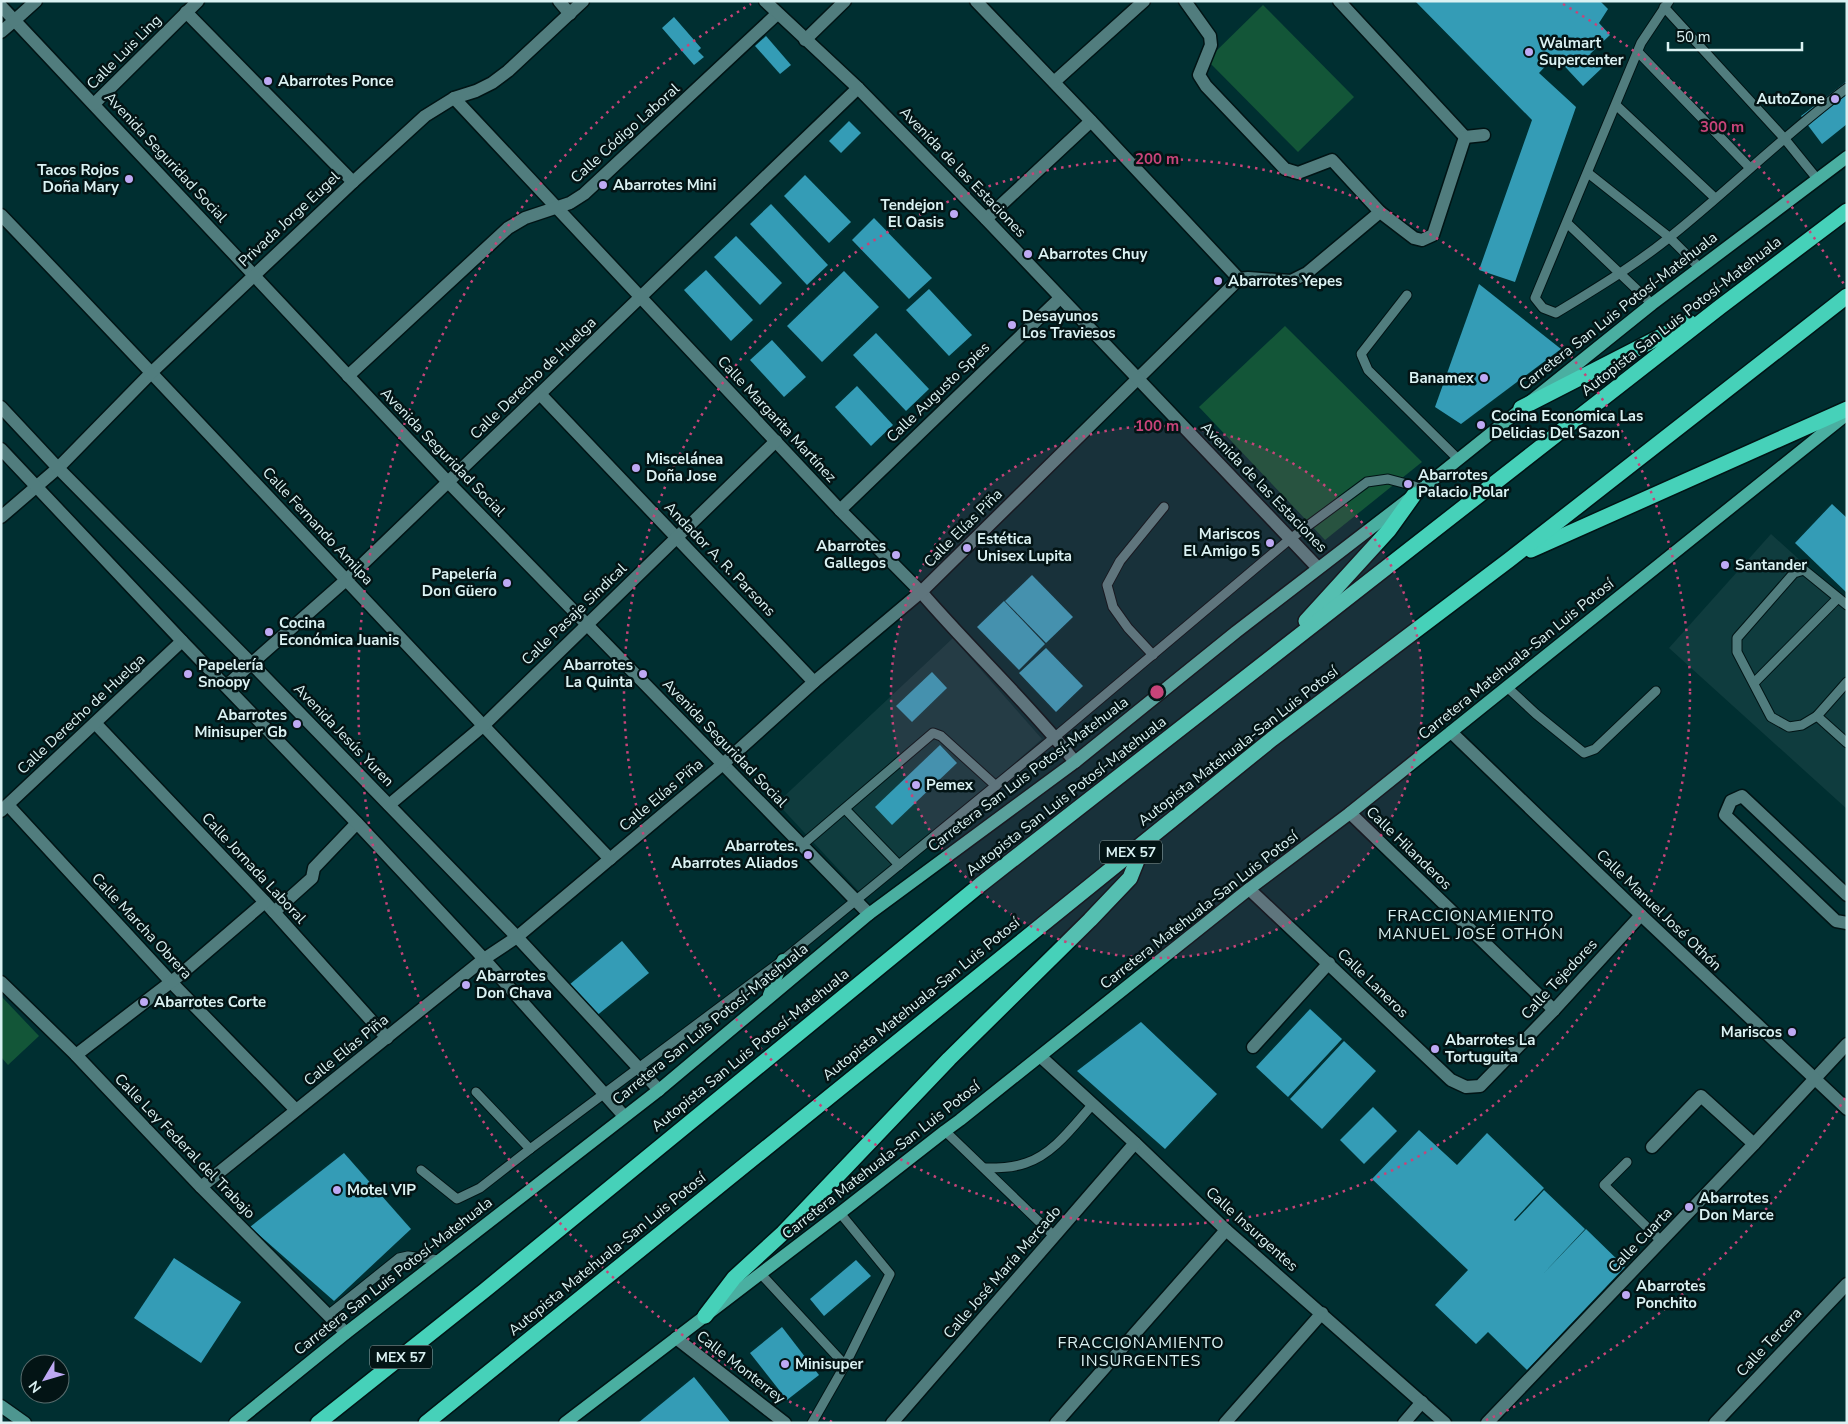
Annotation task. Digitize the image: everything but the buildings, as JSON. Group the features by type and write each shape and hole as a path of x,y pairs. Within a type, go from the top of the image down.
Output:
{"highway":[{"name":"Autopista San Luis Potosí-Matehuala","path":"318,1423 484,1291 973,892 1720,307 1847,211"},
{"name":"Autopista Matehuala-San Luis Potosí","path":"426,1423 1272,739 1509,560 1847,296"},
{"path":"1521,408 1720,307"},
{"path":"1509,560 1847,409"},
{"path":"1278,652 1389,530 1418,491"},
{"path":"705,1316 734,1278 783,1233 949,1059 1130,878 1144,841"}],"main road":[{"name":"Carretera San Luis Potosí-Matehuala","path":"235,1423 346,1333 659,1090 868,914 1075,762 1652,304 1847,157"},
{"name":"Carretera Matehuala-San Luis Potosí","path":"565,1423 840,1214 944,1130 960,1120 1249,888 1350,813 1847,414"},
{"path":"768,998 783,960"},
{"path":"246,1423 257,1405"},
{"path":"1,1406 25,1423"}],"street":[{"path":"1,32 36,1"},
{"name":"Calle Luis Ling","path":"94,104 198,1"},
{"path":"559,1 570,14"},
{"name":"Privada Jorge Eugel","path":"1,517 58,468 152,372 352,182 425,116 454,98 476,91 492,83 508,71 583,1"},
{"name":"Avenida de las Estaciones","path":"765,1 858,88 986,219 1318,568"},
{"path":"805,40 845,1"},
{"path":"976,1 1239,279 1291,281 1307,273 1380,212"},
{"path":"1054,82 1144,1"},
{"path":"1186,1 1210,36 1211,45 1199,75 1206,86 1285,169 1298,173 1332,160 1380,212 1414,238 1422,240 1433,236 1465,137"},
{"path":"1339,1 1465,137"},
{"name":"Avenida Seguridad Social","path":"1,6 448,482 868,914"},
{"path":"186,12 352,182"},
{"name":"Calle Código Laboral","path":"348,376 508,228 524,218 570,203 584,194 777,14"},
{"name":"Calle Derecho de Huelga","path":"226,686 346,580 858,88"},
{"name":"Calle Margarita Martínez","path":"454,98 840,510 921,592 1055,737 1075,762"},
{"path":"986,219 1091,121"},
{"path":"1465,137 1484,135"},
{"name":"Calle Fernando Amilpa","path":"1,215 152,372 610,859"},
{"name":"Calle Elías Piña","path":"200,1186 484,960 517,937 723,764 814,682 921,592 1239,279"},
{"name":"Calle Augusto Spies","path":"840,510 1060,298"},
{"name":"Andador A. R. Parsons","path":"540,394 814,682"},
{"name":"Avenida Jesús Yuren","path":"1,407 58,468 252,664 517,937 659,1090"},
{"name":"Calle Pasaje Sindical","path":"389,805 483,726 776,441"},
{"path":"1,449 357,823 484,960 624,1116"},
{"name":"Calle Derecho de Huelga","path":"4,808 182,641"},
{"name":"Calle Jornada Laboral","path":"95,723 265,902 387,1038"},
{"name":"Calle Manuel José Othón","path":"1451,732 1641,915 1847,1109"},
{"path":"1847,896 1742,796 1731,801 1725,815 1836,921 1847,923"},
{"name":"Calle Marcha Obrera","path":"4,808 296,1110"},
{"name":"Calle Hilanderos","path":"1350,813 1554,1010"},
{"path":"274,912 312,878 314,868 357,823"},
{"name":"Calle Laneros","path":"1249,888 1451,1080 1466,1087 1480,1086"},
{"path":"76,1055 171,982 265,902"},
{"name":"Calle Tejedores","path":"1480,1086 1554,1010 1641,915"},
{"path":"1253,1047 1329,964"},
{"name":"Calle Ley Federal del Trabajo","path":"1,982 76,1055 200,1186 346,1333"},
{"name":"Calle Cuarta","path":"1486,1423 1754,1144 1847,1044"},
{"name":"Calle Insurgentes","path":"1040,1057 1135,1143 1226,1230 1322,1312 1445,1423"},
{"path":"1652,1147 1701,1096 1754,1144"},
{"name":"Calle José María Mercado","path":"892,1423 1135,1143"},
{"path":"1056,1423 1226,1230"},
{"name":"Calle Tercera","path":"1715,1423 1847,1284"},
{"path":"1225,1423 1322,1312"},
{"name":"Calle Monterrey","path":"676,1338 785,1423"},
{"path":"1404,1423 1422,1402"}],"lane":[{"path":"1818,180 1784,138 1666,4 1641,43 1535,298 1543,308 1556,313 1620,274 1669,238 1784,138 1847,88"},
{"path":"1638,52 1750,168"},
{"path":"1616,105 1715,198"},
{"path":"1588,173 1669,238 1699,268"},
{"path":"1567,222 1652,304"},
{"path":"1407,295 1361,354 1368,370 1458,459"},
{"path":"421,1170 457,1199 480,1188 638,1067 783,960 996,786 1290,539 1367,482 1388,479 1418,491"},
{"path":"1153,655 1128,628 1113,607 1107,585 1120,560 1164,507"},
{"path":"1847,606 1804,570 1794,574 1737,638 1737,652 1772,717 1789,727 1802,725 1817,716 1847,682"},
{"path":"1754,683 1838,598"},
{"path":"1507,687 1536,714 1584,753 1596,749 1656,691"},
{"path":"1817,716 1847,743"},
{"path":"802,845 933,733 941,736 996,786"},
{"path":"845,809 899,865"},
{"path":"476,1092 530,1149"},
{"path":"984,1168 1004,1168 1027,1163 1049,1151 1093,1104"},
{"path":"944,1130 1054,1236"},
{"path":"1627,1162 1604,1185 1661,1241"},
{"path":"812,1423 845,1365 890,1274 840,1214"},
{"path":"328,1315 399,1258 408,1256 439,1260"},
{"path":"761,1274 845,1365"}],"shaded area":[{"path":"1771,534 1847,603 1847,809 1669,648"},
{"name":"Pemex","path":"953,638 1042,739 863,896 777,803"}],"green space":[{"path":"1263,5 1354,97 1298,152 1207,60"},
{"path":"1285,326 1422,462 1325,540 1199,407"},
{"path":"1,996 39,1036 8,1065 1,1057"}],"place":[{"name":"Walmart Supercenter","path":"1529,52"},
{"name":"Abarrotes Ponce","path":"268,81"},
{"name":"AutoZone","path":"1835,99"},
{"name":"Tacos Rojos Doña Mary","path":"129,179"},
{"name":"Abarrotes Mini","path":"603,185"},
{"name":"Tendejon El Oasis","path":"954,214"},
{"name":"Abarrotes Chuy","path":"1028,254"},
{"name":"Abarrotes Yepes","path":"1218,281"},
{"name":"Desayunos Los Traviesos","path":"1012,325"},
{"name":"Banamex","path":"1484,378"},
{"name":"Cocina Economica Las Delicias Del Sazon","path":"1481,425"},
{"name":"Miscelánea Doña Jose","path":"636,468"},
{"name":"Abarrotes Palacio Polar","path":"1408,484"},
{"name":"Mariscos El Amigo 5","path":"1270,543"},
{"name":"Estética Unisex Lupita","path":"967,548"},
{"name":"Abarrotes Gallegos","path":"896,555"},
{"name":"Santander","path":"1725,565"},
{"name":"Papelería Don Güero","path":"507,583"},
{"name":"Cocina Económica Juanis","path":"269,632"},
{"name":"Papelería Snoopy","path":"188,674"},
{"name":"Abarrotes La Quinta","path":"643,674"},
{"name":"Abarrotes Minisuper Gb","path":"297,724"},
{"name":"Pemex","path":"916,785"},
{"name":"Abarrotes. Abarrotes Aliados","path":"808,855"},
{"name":"Abarrotes Don Chava","path":"466,985"},
{"name":"Abarrotes Corte","path":"144,1002"},
{"name":"Mariscos","path":"1792,1032"},
{"name":"Abarrotes La Tortuguita","path":"1435,1049"},
{"name":"Motel VIP","path":"337,1190"},
{"name":"Abarrotes Don Marce","path":"1689,1207"},
{"name":"Abarrotes Ponchito","path":"1626,1295"},
{"name":"Minisuper","path":"785,1364"}],"district":[{"name":"FRACCIONAMIENTO MANUEL JOSÉ OTHÓN","path":"1471,925"},
{"name":"FRACCIONAMIENTO INSURGENTES","path":"1141,1352"}]}
